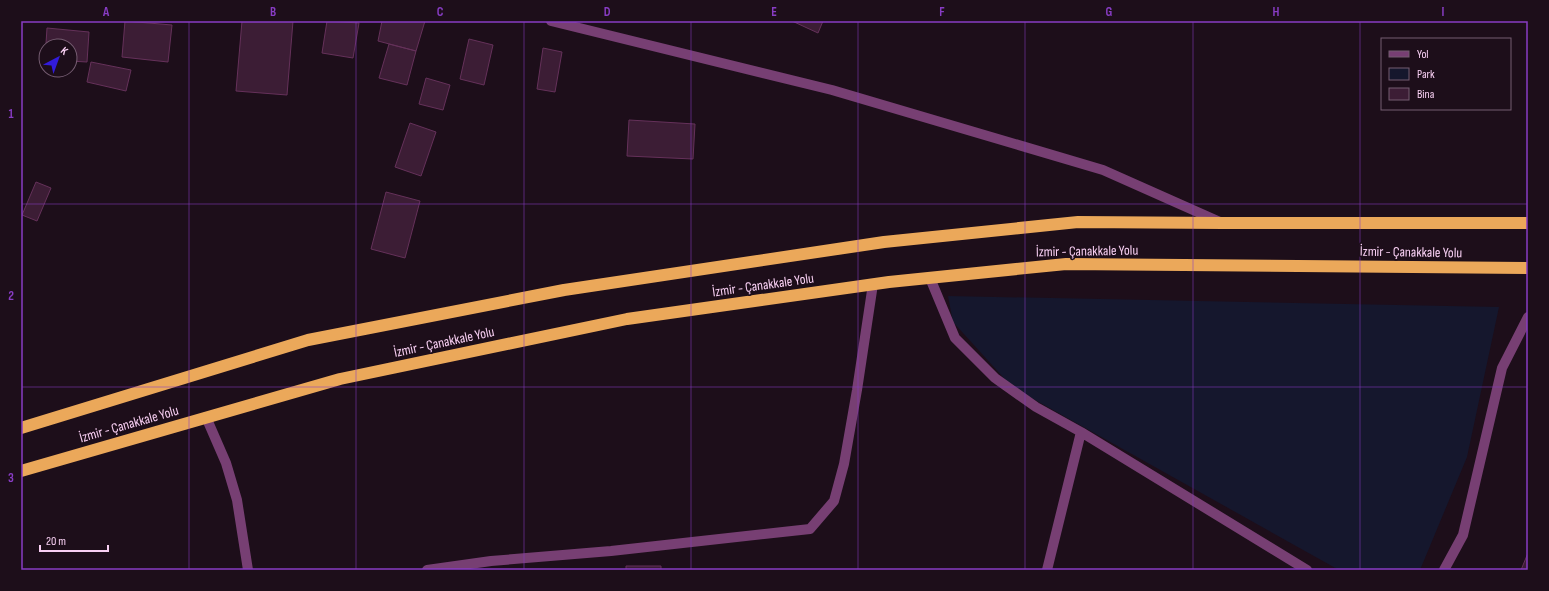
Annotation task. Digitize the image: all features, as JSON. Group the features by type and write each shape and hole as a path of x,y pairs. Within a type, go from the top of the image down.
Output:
{"highway":[{"name":"İzmir - Çanakkale Yolu","path":"21,428 308,340 564,290 884,242 1078,222 1223,224 1528,223"},
{"name":"İzmir - Çanakkale Yolu","path":"21,471 340,379 627,319 872,284 1066,264 1528,268"}],"street":[{"path":"551,21 832,90 1103,170 1223,224"},
{"path":"930,278 955,338 995,378 1036,407 1081,432 1307,570"},
{"path":"427,570 490,561 611,551 810,529 834,501 844,464 857,390 872,284"},
{"path":"1444,570 1463,536 1502,368 1528,318"},
{"path":"206,417 226,463 237,500 248,570"},
{"path":"1047,570 1081,432"}],"green space":[{"path":"948,296 1499,307 1467,457 1420,570 1339,570 1012,387 953,322"}],"building":[{"path":"125,21 172,25 168,62 122,57"},
{"path":"242,21 293,21 287,95 236,91"},
{"path":"327,21 359,23 353,58 322,53"},
{"path":"382,21 425,21 416,51 378,41"},
{"path":"792,21 823,21 818,33"},
{"path":"47,28 89,32 87,62 78,61 78,38 46,38"},
{"path":"469,39 493,45 484,85 460,79"},
{"path":"389,44 416,51 407,85 379,78"},
{"path":"543,48 562,52 555,92 537,89"},
{"path":"91,62 131,70 126,91 87,82"},
{"path":"426,78 450,85 443,110 419,104"},
{"path":"629,120 695,124 693,159 627,156"},
{"path":"410,123 436,132 421,176 395,167"},
{"path":"36,182 51,188 37,221 22,215"},
{"path":"386,192 420,201 405,258 371,249"},
{"path":"1528,553 1528,570 1521,570"},
{"path":"626,566 661,566 661,570 626,570"}]}
